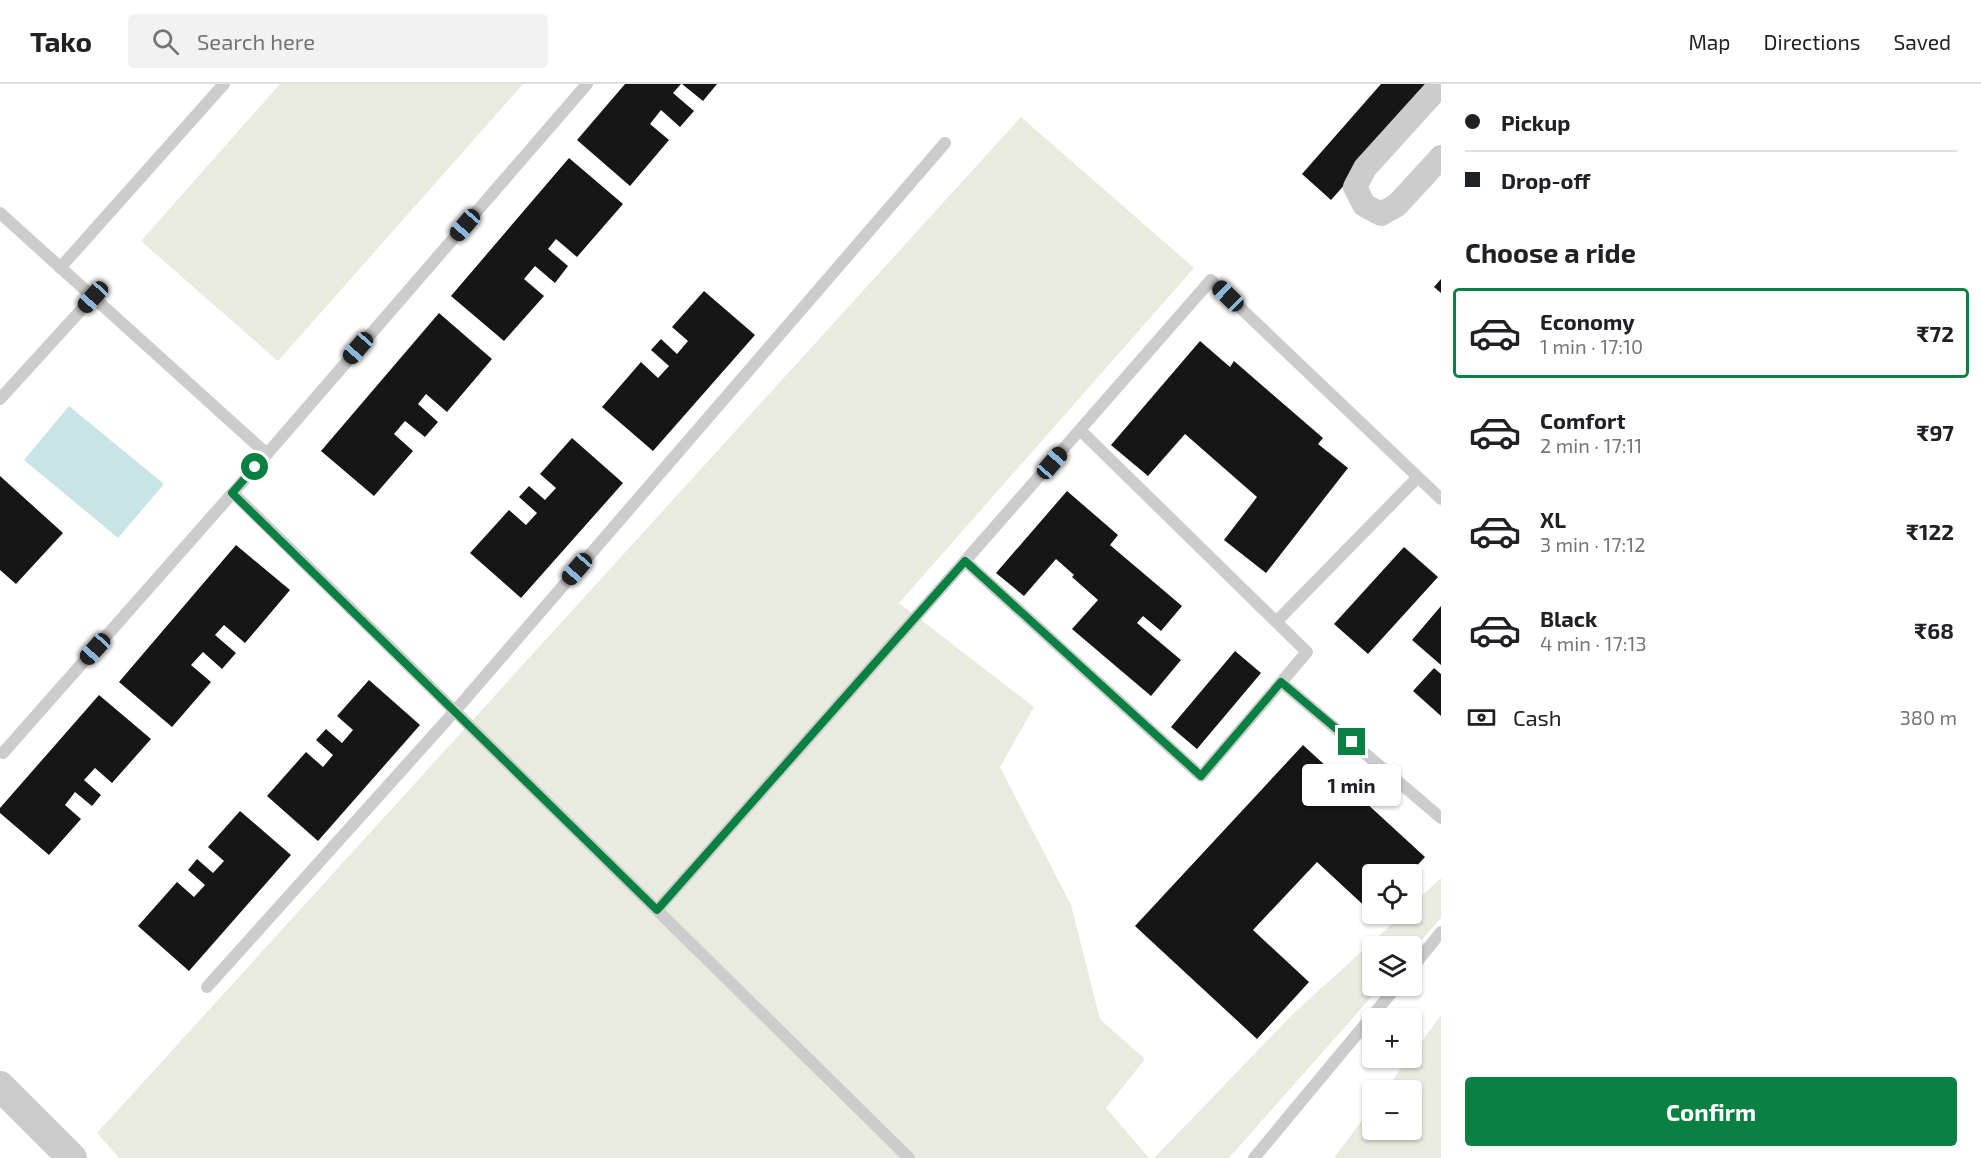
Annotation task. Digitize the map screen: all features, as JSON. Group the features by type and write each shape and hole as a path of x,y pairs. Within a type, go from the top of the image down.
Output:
{"street":[{"path":"1441,84 1365,168 1355,187 1364,205 1381,214 1397,204 1441,157"},
{"path":"0,1086 72,1158"}],"lane":[{"path":"60,268 224,84"},
{"path":"3,753 267,454 587,84"},
{"path":"207,987 454,711 945,143"},
{"path":"0,213 267,454"},
{"path":"657,910 1211,280 1441,499"},
{"path":"0,399 93,297"},
{"path":"965,561 1201,776 1307,652 1080,430"},
{"path":"1276,622 1418,477"},
{"path":"232,493 909,1158"},
{"path":"1281,682 1441,818"},
{"path":"1422,956 1441,932"},
{"path":"1254,1158 1389,996"}],"shaded area":[{"path":"280,84 523,84 278,361 141,241"},
{"path":"1021,117 1194,268 899,603 1034,707 1000,767 1071,905 1100,1019 1145,1059 1106,1108 1149,1158 119,1158 97,1133"},
{"path":"1441,878 1441,918 1422,940 1422,936 1379,936 1392,924 1422,924 1422,896"},
{"path":"1362,951 1362,996 1372,996 1229,1158 1154,1158 1294,1013"},
{"path":"1441,1015 1441,1158 1334,1158 1362,1120 1362,1140 1422,1140 1422,1080 1392,1080 1402,1068 1422,1068 1422,1041"}],"water":[{"path":"69,406 164,484 118,538 24,460"}],"building":[{"path":"625,84 681,84 673,93 694,111 680,127 661,110 650,124 669,140 630,186 577,140"},
{"path":"682,84 717,84 703,101"},
{"path":"1381,84 1434,84 1331,200 1302,174"},
{"path":"569,158 623,204 577,257 556,239 548,249 568,266 555,283 535,266 524,279 544,296 504,341 451,296"},
{"path":"1441,279 1441,293 1434,287"},
{"path":"704,291 755,335 653,451 602,407 641,362 658,378 669,366 651,350 661,339 677,354 688,341 672,327"},
{"path":"439,313 492,359 447,412 426,394 418,404 438,422 425,437 405,421 394,434 413,451 374,496 321,451"},
{"path":"1200,341 1230,367 1234,361 1323,438 1318,444 1348,468 1266,573 1224,540 1257,497 1185,434 1148,476 1111,445"},
{"path":"572,438 623,483 521,598 470,553 509,510 526,525 537,513 519,497 529,486 545,500 556,488 540,474"},
{"path":"0,476 63,533 16,584 0,570"},
{"path":"1067,491 1118,535 1110,545 1182,606 1161,631 1143,616 1137,623 1181,660 1151,696 1072,629 1098,600 1056,559 1024,596 996,573"},
{"path":"236,545 290,590 245,643 224,625 215,635 236,653 222,669 203,652 191,665 211,682 172,727 119,682"},
{"path":"1404,547 1438,577 1368,654 1334,624"},
{"path":"1441,606 1441,665 1412,640"},
{"path":"1235,651 1261,673 1197,749 1171,727"},
{"path":"1434,668 1441,674 1441,716 1413,691"},
{"path":"369,680 420,725 318,841 267,796 306,752 323,767 333,755 316,740 326,729 342,743 353,730 337,716"},
{"path":"99,695 151,739 112,783 95,768 84,780 101,795 92,806 75,792 65,805 81,819 49,855 0,813 0,808"},
{"path":"1303,745 1425,857 1418,864 1362,864 1362,904 1317,862 1253,930 1309,982 1257,1039 1135,926"},
{"path":"240,811 291,855 189,971 138,926 177,882 194,897 205,885 188,870 197,859 213,873 224,861 208,847"}],"route":[{"path":"255,467 232,493 657,910 965,561 1201,776 1281,682 1352,742"}]}
